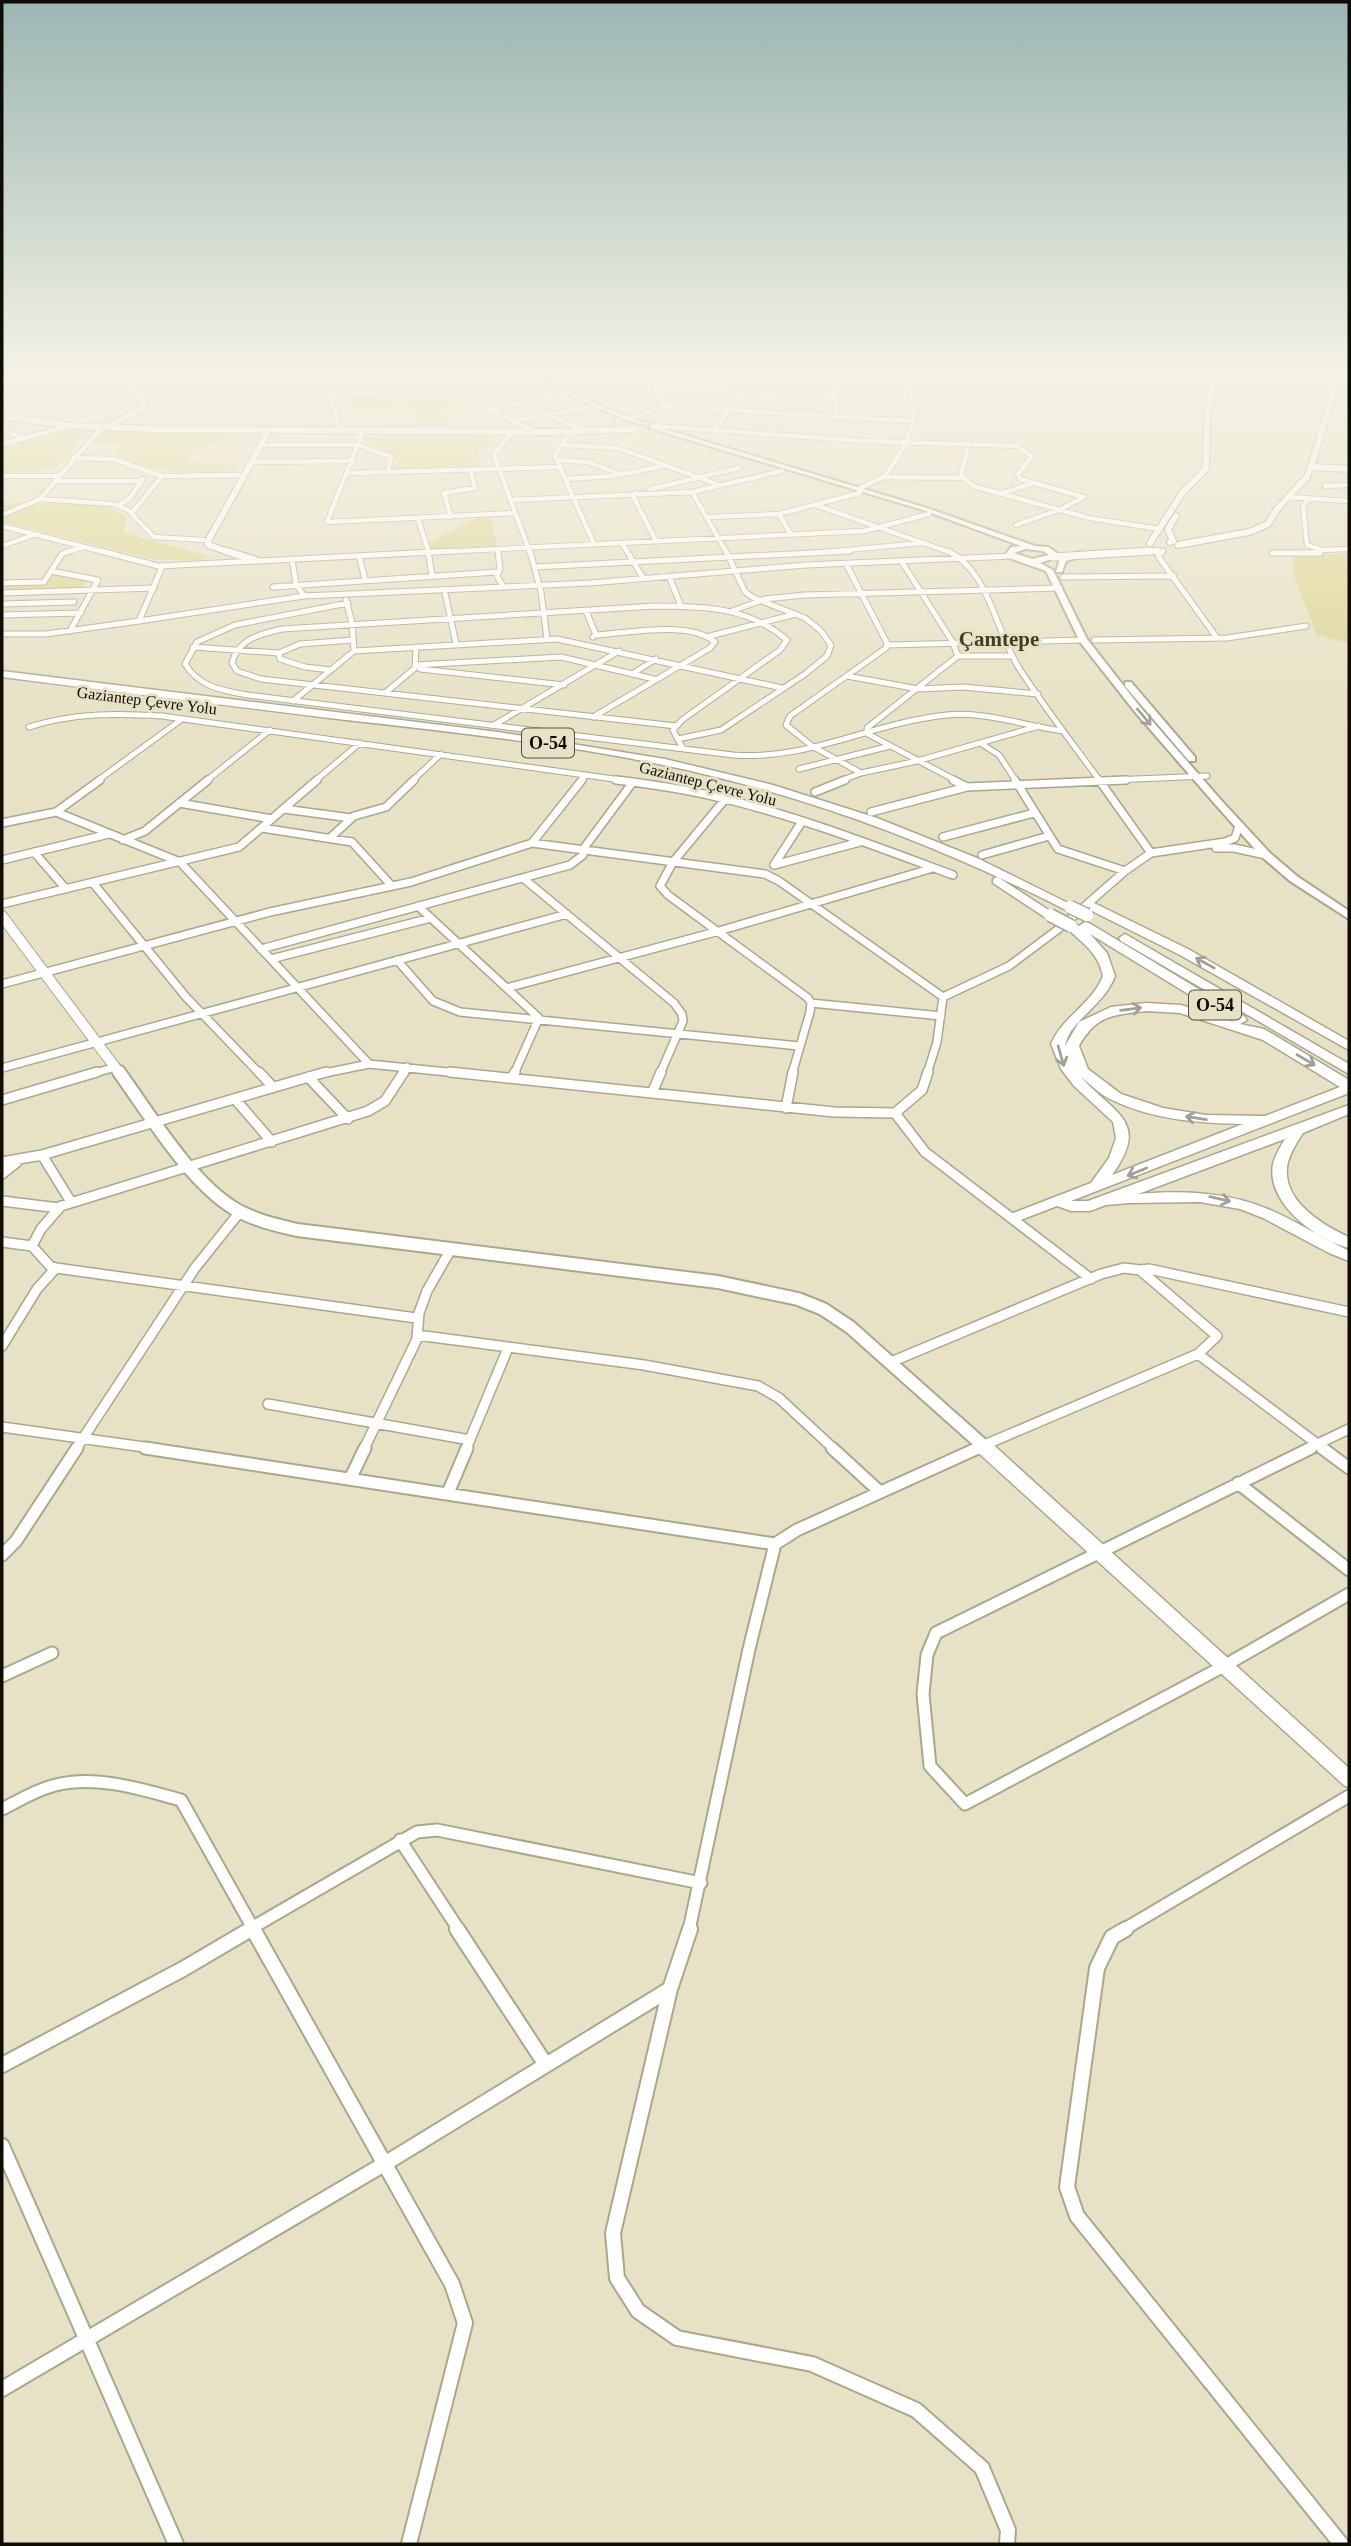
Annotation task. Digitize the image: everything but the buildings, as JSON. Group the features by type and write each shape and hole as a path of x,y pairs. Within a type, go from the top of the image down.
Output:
{"highway":[{"name":"Gaziantep Çevre Yolu","path":"2,674 618,753 782,791 950,846 1065,909"},
{"name":"Gaziantep Çevre Yolu","path":"2,681 517,746 656,769 766,797 913,846 1065,909"},
{"name":"O-54","path":"1065,909 1349,1070"},
{"name":"O-54","path":"1065,909 1083,918 1345,1089"},
{"path":"1083,918 1184,952 1349,1046"},
{"path":"1083,918 1109,976 1101,995 1067,1025 1058,1044 1065,1068 1076,1082 1111,1111 1122,1127 1123,1150 1099,1194"},
{"path":"1265,1120 1206,1119 1161,1112 1116,1097 1082,1071 1072,1045 1084,1025 1111,1012 1146,1007 1181,1009 1267,1037"},
{"path":"1099,1194 1265,1120 1345,1089"},
{"path":"1013,1217 1058,1201 1099,1194 1299,1129 1349,1109"},
{"path":"1299,1129 1281,1157 1279,1183 1297,1210 1336,1238 1349,1243"},
{"path":"1099,1194 1207,1196 1249,1206 1293,1226 1328,1248 1349,1256"}],"main road":[{"path":"865,493 929,514 1002,543 1012,554 1049,570 1094,640 1239,826 1266,855 1294,879 1349,916"},
{"path":"866,493 925,509 1053,553 1051,558 1061,574 1083,640 1138,710 1286,861 1349,907"},
{"path":"1012,554 1032,547"},
{"path":"1061,574 1063,560 1080,554"},
{"path":"1029,561 1051,558"}],"street":[{"path":"2,515 40,499 45,493"},
{"path":"119,506 134,493"},
{"path":"132,513 150,493"},
{"path":"217,563 224,559 222,555 201,543 231,493"},
{"path":"233,493 208,545 255,561"},
{"path":"340,493 327,522 515,513"},
{"path":"450,493 444,494 451,517"},
{"path":"508,493 534,567 546,613 547,639"},
{"path":"571,493 594,544"},
{"path":"633,494 638,493"},
{"path":"510,500 668,493"},
{"path":"348,603 234,625 211,634 194,647 185,664 189,673 213,688 293,701 663,745 721,730 827,656 831,645 826,635 797,614 746,593 709,517 693,493"},
{"path":"709,517 779,514 853,493"},
{"path":"995,493 1110,522 1159,529"},
{"path":"999,494 1003,493"},
{"path":"1016,526 1059,510 1084,497 1067,493"},
{"path":"1151,543 1182,493"},
{"path":"1172,540 1191,493"},
{"path":"1172,540 1250,529 1271,517 1293,493"},
{"path":"633,494 656,541"},
{"path":"1289,497 1349,501"},
{"path":"40,499 119,506 132,513 147,534 154,537 203,540"},
{"path":"1307,500 1303,506 1307,545 1322,550 1349,551"},
{"path":"815,505 924,542 962,558 984,592 1011,656 1151,853"},
{"path":"779,514 790,533"},
{"path":"2,526 159,566 864,531 929,514"},
{"path":"1045,549 1082,551 1249,533 1268,524 1271,517"},
{"path":"418,519 429,553 432,575"},
{"path":"816,532 834,564"},
{"path":"2,546 37,534"},
{"path":"1172,540 1176,535 1199,538"},
{"path":"1051,558 1180,548 1172,540"},
{"path":"534,567 890,549 924,542"},
{"path":"622,543 643,578"},
{"path":"1151,543 1160,551"},
{"path":"2,583 44,582 62,554 85,546"},
{"path":"498,550 500,569 497,572 501,588"},
{"path":"1160,551 1158,556 1217,638"},
{"path":"1272,553 1349,551"},
{"path":"414,592 445,593 538,584 1012,554"},
{"path":"359,556 365,579"},
{"path":"292,559 296,584 304,596"},
{"path":"902,562 923,593 958,656"},
{"path":"846,564 886,645"},
{"path":"139,621 162,567 159,566"},
{"path":"51,571 98,580 70,631"},
{"path":"273,587 497,572"},
{"path":"1061,574 1174,576"},
{"path":"412,576 414,592"},
{"path":"669,576 681,606"},
{"path":"2,593 154,588"},
{"path":"2,634 70,631 304,596 501,588"},
{"path":"732,611 744,604 760,600 1060,589"},
{"path":"445,593 456,644"},
{"path":"342,594 348,603 354,651"},
{"path":"2,604 74,602"},
{"path":"676,726 314,685 246,675 237,671 232,663 235,651 249,640 282,629 681,606 732,611 763,622 787,640 780,650 676,726 673,730 679,742 724,755 752,756 868,734 911,720 965,713 1063,730"},
{"path":"586,611 596,635"},
{"path":"2,615 80,613"},
{"path":"583,643 596,635 684,630 710,636 797,614"},
{"path":"1094,640 1252,636 1306,626"},
{"path":"593,717 713,646 715,642 710,636"},
{"path":"293,701 354,651 547,639 583,643 782,688"},
{"path":"194,647 279,653 300,644 353,640"},
{"path":"886,645 1083,640"},
{"path":"861,773 812,746 786,725 790,716 886,648 886,645"},
{"path":"415,666 416,647"},
{"path":"494,725 620,652"},
{"path":"279,653 279,659 331,670"},
{"path":"385,693 415,666 551,656 654,679"},
{"path":"868,734 867,727 958,656 1011,656"},
{"path":"632,674 656,659"},
{"path":"415,666 564,685"},
{"path":"847,676 918,689 963,687 1038,694"},
{"path":"29,727 58,718 95,712 182,719 633,782 726,798 953,875"},
{"path":"2,823 56,812 182,719"},
{"path":"816,792 861,773 982,744 1039,726"},
{"path":"123,840 145,831 270,730"},
{"path":"868,734 967,787"},
{"path":"2,904 239,847 360,743"},
{"path":"982,744 999,755 1049,836 1063,852 1125,871"},
{"path":"799,769 890,746"},
{"path":"284,808 351,818 386,807 440,754"},
{"path":"532,843 586,775"},
{"path":"871,811 967,787 1201,776"},
{"path":"261,949 570,865 583,855 584,848 633,782"},
{"path":"726,798 673,862 660,886 668,895 808,998 811,1003 786,1108"},
{"path":"179,803 272,819"},
{"path":"56,812 180,862 369,1064"},
{"path":"943,837 1034,813"},
{"path":"331,837 351,818"},
{"path":"765,874 774,865 801,823"},
{"path":"943,997 1016,961 1125,871 1151,853 1173,847 1223,843 1235,838 1239,826"},
{"path":"262,828 352,842 391,885"},
{"path":"2,860 109,834"},
{"path":"982,855 1049,836"},
{"path":"774,865 860,842"},
{"path":"2,984 236,921 411,882 532,843 765,874 813,904 943,997"},
{"path":"1151,853 1221,847 1266,855"},
{"path":"34,852 66,890"},
{"path":"507,988 719,931 933,868"},
{"path":"523,878 674,1003 682,1014 682,1021 652,1093"},
{"path":"93,883 122,913 144,945 200,1014 273,1087"},
{"path":"418,906 539,1018"},
{"path":"2,1068 567,914"},
{"path":"2,916 190,1168 209,1189 239,1213 257,1221 297,1230 671,1275 764,1290 822,1308 845,1323 984,1445 1349,1779"},
{"path":"271,959 431,918"},
{"path":"397,960 433,1001 447,1008 799,1046"},
{"path":"2,1162 41,1155 308,1077 369,1064 786,1108 895,1113 922,1090 937,1042 943,997"},
{"path":"811,1003 941,1016"},
{"path":"512,1078 539,1018"},
{"path":"2,1100 116,1067"},
{"path":"32,1246 41,1229 59,1208 71,1202 348,1119 385,1101 407,1067"},
{"path":"308,1077 348,1119"},
{"path":"235,1099 272,1142"},
{"path":"895,1113 925,1152 1091,1279"},
{"path":"41,1155 71,1202"},
{"path":"2,1174 21,1159"},
{"path":"2,1201 59,1208"},
{"path":"2,1555 16,1541 183,1286 239,1213"},
{"path":"2,1242 32,1246 56,1268 416,1318"},
{"path":"351,1477 417,1335 416,1318 424,1295 452,1249"},
{"path":"2,1346 37,1289 56,1268"},
{"path":"891,1363 1116,1269 1149,1269 1349,1312"},
{"path":"2,1427 351,1477 775,1544 797,1530 984,1445 1198,1354 1217,1336 1140,1270"},
{"path":"417,1335 656,1367 758,1386 779,1398 880,1492"},
{"path":"448,1493 508,1348"},
{"path":"1198,1354 1349,1468"},
{"path":"268,1404 470,1440"},
{"path":"1349,1429 936,1633 927,1655 923,1694 930,1766 965,1804 1224,1666 1349,1594"},
{"path":"1238,1483 1349,1570"},
{"path":"775,1544 693,1919 670,1989 613,2233 617,2278 638,2311 677,2338 812,2364 916,2410 982,2468 1008,2530 1007,2544"},
{"path":"2,1676 52,1653"},
{"path":"2,1809 51,1787 80,1781 135,1788 181,1800 386,2163 452,2284 465,2323 409,2544"},
{"path":"1341,2544 1077,2216 1067,2187 1097,1968 1112,1937 1349,1796"},
{"path":"2,2065 183,1969 417,1832 437,1830 701,1883"},
{"path":"400,1840 546,2065"},
{"path":"2,2389 386,2163 670,1989"},
{"path":"2,2146 176,2544"}],"shaded area":[{"path":"2,493 5,503 102,504 126,517 124,533 208,556 202,560 156,560 2,522"},
{"path":"490,516 497,547 430,550 427,544 478,517"},
{"path":"1349,554 1349,643 1317,635 1294,576 1294,555"},
{"path":"50,573 87,581 83,588 76,590 2,591 2,584 39,583"}],"district":[{"name":"Çamtepe","path":"999,639"}]}
